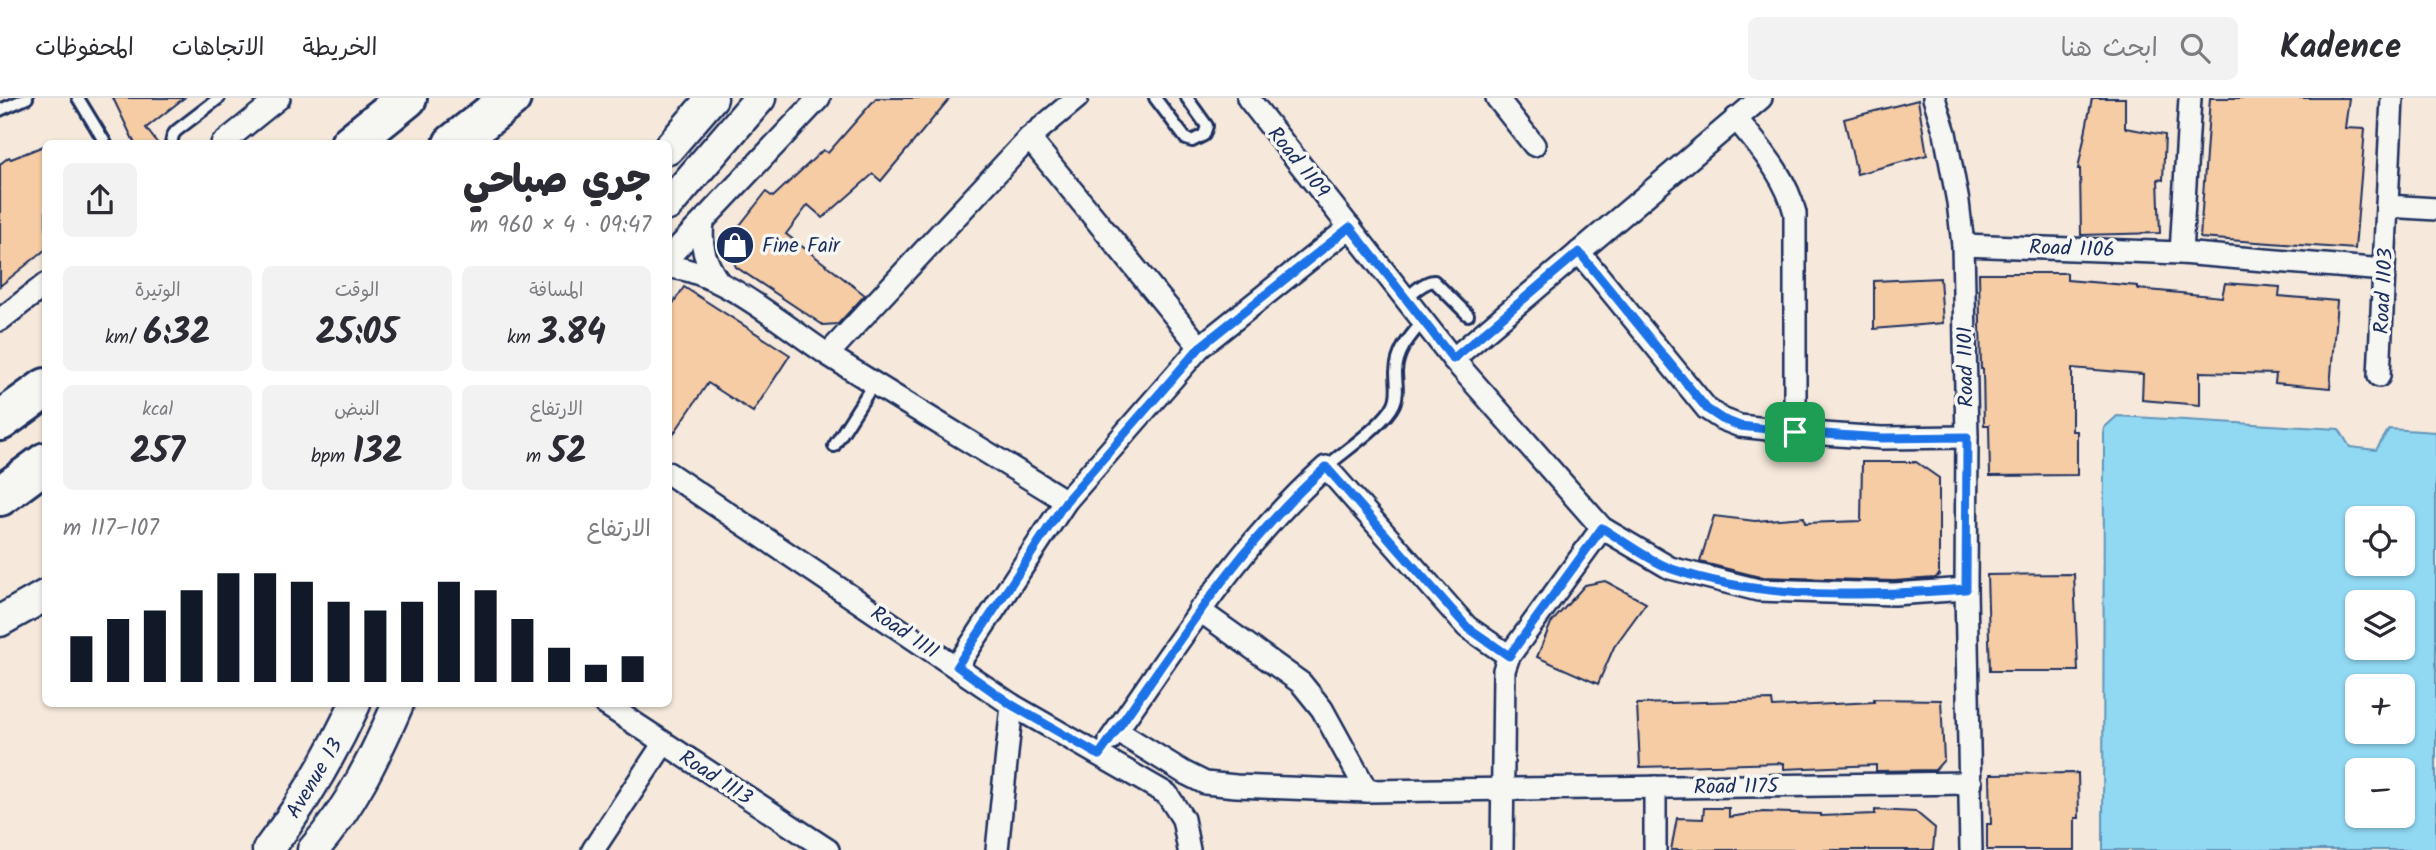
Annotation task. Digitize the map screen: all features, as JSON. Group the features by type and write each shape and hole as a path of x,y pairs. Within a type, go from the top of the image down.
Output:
{"highway":[{"path":"355,140 407,98"},
{"path":"458,140 511,98"},
{"path":"0,421 42,391"},
{"path":"0,496 42,465"}],"street":[{"path":"227,140 279,98"},
{"path":"672,144 712,98"},
{"path":"672,200 760,98"},
{"path":"672,254 819,98"},
{"path":"828,354 1028,138 1077,98"},
{"name":"Road 1109","path":"1248,98 1453,359 1602,528 1670,568 1758,590 1894,594 1966,589"},
{"path":"1497,98 1534,145"},
{"path":"1453,359 1761,98"},
{"name":"Road 1101","path":"1934,98 1945,133 1956,188 1963,245 1971,850"},
{"path":"2181,253 2190,98"},
{"name":"Road 1103","path":"2379,376 2392,98"},
{"path":"1736,118 1781,176 1795,212 1795,432"},
{"path":"1028,138 1200,347"},
{"path":"2387,206 2436,209"},
{"path":"703,222 703,254 718,281"},
{"path":"957,666 1066,501 1200,347 1350,227"},
{"name":"Road 1106","path":"1963,245 2181,253 2384,270"},
{"path":"1579,252 1707,409 1722,419 1740,426 1795,432 1882,438 1967,437"},
{"path":"672,268 696,272 718,281 828,354 1066,501"},
{"path":"0,320 42,287"},
{"path":"1099,755 1199,610 1264,529 1326,467 1467,627 1509,656"},
{"name":"Road 1111","path":"672,476 1012,705 1167,794 1183,818 1189,850"},
{"path":"1502,850 1504,670 1509,656 1602,528"},
{"path":"0,621 42,597"},
{"path":"1199,610 1301,683 1322,709 1367,790"},
{"path":"997,850 1012,705"},
{"name":"Avenue 13","path":"268,850 296,814 335,747 354,707"},
{"name":"Avenue 13","path":"313,850 328,833 370,767 397,707"},
{"name":"Road 1113","path":"610,707 828,850"},
{"name":"Road 1175","path":"1117,730 1205,783 1236,786 1367,790 1971,783"},
{"path":"593,850 664,743"},
{"path":"1655,787 1655,850"}],"lane":[{"path":"0,110 27,98"},
{"path":"78,98 104,140"},
{"path":"172,140 176,131 219,98"},
{"path":"1155,98 1186,139 1192,141 1204,135 1207,126 1187,98"},
{"path":"1406,298 1419,287 1433,281 1468,315"},
{"path":"1326,467 1389,412 1396,396 1396,366 1399,355 1403,345 1423,321"},
{"path":"834,446 874,383"}],"water":[{"path":"2117,416 2339,429 2350,447 2376,450 2389,429 2436,432 2436,850 2103,850 2104,428"}],"building":[{"path":"113,98 184,98 146,128 155,140 133,140"},
{"path":"876,98 950,98 881,181 873,174 823,218 808,205 786,234 865,295 838,324 823,325 736,267 726,243 766,192 773,197 823,150 828,153"},
{"path":"2092,98 2125,98 2125,128 2165,135 2163,180 2158,179 2160,233 2081,235 2078,169"},
{"path":"2210,98 2349,98 2345,128 2365,129 2355,249 2200,238"},
{"path":"1918,100 1927,155 1857,174 1844,119"},
{"path":"42,147 42,252 0,286 0,164 9,157 11,159"},
{"path":"1979,273 2067,273 2067,280 2222,297 2225,283 2280,287 2279,296 2337,301 2330,388 2275,383 2276,374 2200,372 2200,405 2142,400 2143,374 2072,368 2072,431 2077,431 2077,475 1990,476 1989,425 1984,425"},
{"path":"1940,278 1943,323 1874,329 1874,281"},
{"path":"684,287 790,355 753,412 708,383 672,436 672,305"},
{"path":"1862,462 1916,462 1939,478 1939,575 1935,578 1894,581 1760,577 1700,562 1714,516 1755,521 1804,517 1805,523 1861,521"},
{"path":"2074,574 2078,671 1990,671 1987,575"},
{"path":"1605,581 1646,603 1614,647 1598,684 1537,657 1551,623 1585,585"},
{"path":"1874,699 1941,700 1944,760 1935,770 1876,771 1876,765 1784,769 1784,763 1640,767 1637,704 1772,700 1773,707 1874,702"},
{"path":"2078,773 2079,818 2075,818 2075,850 1987,850 1987,824 1991,824 1990,774"},
{"path":"1704,808 1729,808 1729,817 1763,812 1821,816 1875,814 1875,810 1916,812 1935,828 1933,850 1671,850 1677,818 1703,819"}],"place":[{"name":"Fine Fair","path":"735,245"}],"route":[{"path":"1350,227 1453,359 1579,252 1707,409 1740,426 1795,432 1882,438 1967,437 1966,589 1894,594 1758,590 1670,568 1602,528 1509,656 1467,627 1326,467 1305,485 1229,571 1099,755 1012,705 957,666 1066,501 1200,347 1350,227"}]}
